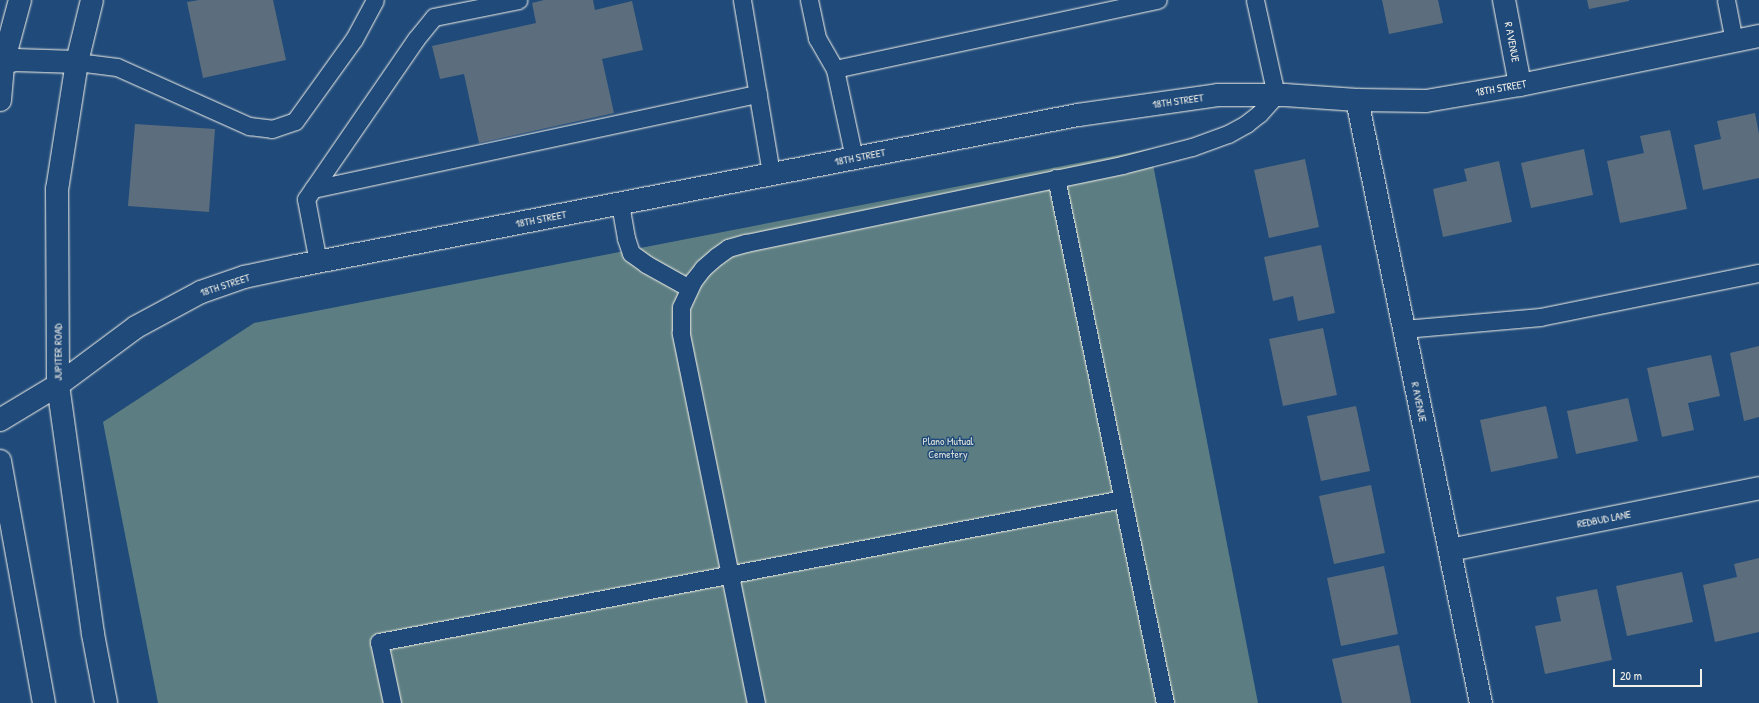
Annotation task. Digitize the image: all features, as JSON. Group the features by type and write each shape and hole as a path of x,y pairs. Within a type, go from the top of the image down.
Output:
{"street":[{"path":"0,100 2,64 20,0"},
{"name":"JUPITER ROAD","path":"92,0 77,62 57,189 58,386 93,634 106,703"},
{"name":"R AVENUE","path":"1504,0 1520,85"},
{"name":"18TH STREET","path":"0,420 58,386 136,327 201,292 244,277 1078,115 1218,95 1276,95 1358,100 1426,101 1520,85 1759,36"},
{"path":"2,64 15,60 77,62"},
{"name":"R AVENUE","path":"1358,100 1481,703"},
{"path":"0,461 44,703"},
{"name":"REDBUD LANE","path":"1450,550 1759,488"}],"lane":[{"path":"77,62 117,67 250,126 272,129 295,122 354,39 374,0"},
{"path":"318,262 306,199 416,39 434,17 518,0"},
{"path":"742,0 771,174"},
{"path":"809,0 817,38 835,69 854,158"},
{"path":"835,69 1158,0"},
{"path":"756,703 681,333 681,307 689,288 703,268 717,256 734,247 1160,156 1228,134 1246,124 1259,114 1276,95 1255,0"},
{"path":"1726,0 1734,41"},
{"path":"313,189 758,94"},
{"path":"1056,178 1165,703"},
{"path":"620,204 626,238 631,253 646,264 689,288"},
{"path":"1404,329 1540,317 1759,273"},
{"path":"392,703 379,642 1122,499"}],"green space":[{"name":"Plano Mutual Cemetery","path":"1150,149 1258,703 158,703 103,422 254,323"}],"building":[{"path":"199,0 273,0 286,60 203,78 187,2"},
{"path":"544,0 593,0 595,10 632,1 643,50 602,59 614,113 479,143 464,74 440,79 432,46 536,23 532,3"},
{"path":"1382,0 1438,0 1443,23 1389,34"},
{"path":"1587,0 1629,0 1629,1 1589,9"},
{"path":"1755,113 1759,134 1759,178 1703,190 1694,145 1721,139 1717,121"},
{"path":"135,124 215,129 209,212 128,206"},
{"path":"1670,130 1687,209 1620,223 1607,161 1644,153 1640,136"},
{"path":"1584,149 1593,195 1531,208 1521,163"},
{"path":"1305,159 1319,227 1269,238 1254,170"},
{"path":"1499,161 1512,222 1443,237 1433,189 1467,181 1464,169"},
{"path":"1321,245 1335,313 1298,321 1293,296 1273,301 1264,257"},
{"path":"1323,328 1337,395 1283,406 1269,339"},
{"path":"1759,346 1759,417 1744,421 1730,353"},
{"path":"1711,355 1720,396 1688,403 1694,430 1662,437 1647,368"},
{"path":"1628,398 1638,441 1576,454 1567,411"},
{"path":"1356,406 1370,471 1321,481 1307,416"},
{"path":"1546,406 1558,458 1491,472 1480,420"},
{"path":"1371,485 1385,553 1334,564 1319,496"},
{"path":"1759,558 1759,632 1715,642 1703,585 1737,577 1734,564"},
{"path":"1384,566 1398,634 1341,646 1327,578"},
{"path":"1682,572 1693,622 1627,636 1616,586"},
{"path":"1597,589 1612,660 1545,674 1535,626 1561,621 1556,597"},
{"path":"1399,645 1411,703 1342,703 1332,659"}]}
